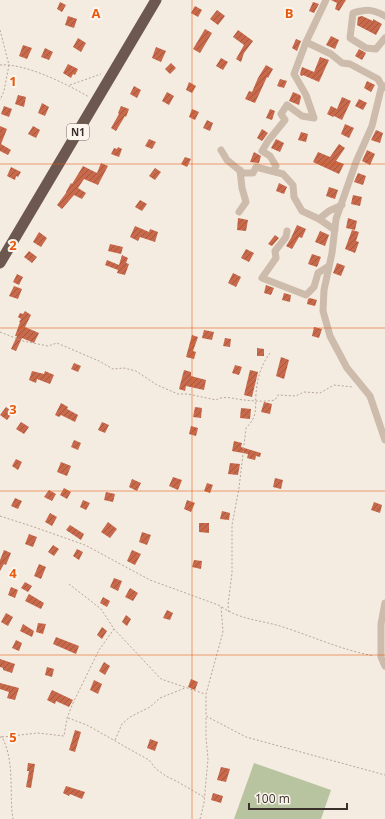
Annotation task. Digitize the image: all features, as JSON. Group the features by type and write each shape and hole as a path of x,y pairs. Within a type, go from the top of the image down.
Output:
{"highway":[{"name":"N1","path":"0,263 156,0"}],"street":[{"path":"273,171 276,166 270,156 262,151 285,120 281,114 287,105 302,116 314,118 306,95 294,74 306,42 326,0"},
{"path":"385,16 373,10 353,13 350,38 366,48 376,49 385,38"},
{"path":"306,42 331,54 342,63 350,64 378,79 384,87 381,89 372,126 356,162 336,219 324,290 323,311 330,336 347,368 370,396 385,440"},
{"path":"221,150 227,160 243,173 253,173 256,166 283,174 293,185 294,197 302,211 335,230"},
{"path":"239,212 246,202 242,188 240,170"},
{"path":"318,219 329,211 342,205"},
{"path":"286,231 286,236 275,251 276,258 262,278 271,283 306,295 314,287 318,273 329,266"},
{"path":"385,603 381,624 381,657 385,666"}],"path":[{"path":"0,30 9,65 4,91 0,100"},
{"path":"0,65 9,65 70,85 96,101"},
{"path":"70,85 102,73"},
{"path":"0,332 23,341 48,346 57,343 99,361 113,369 124,368 136,371 157,385 178,394 188,394 216,400 220,397 225,397 276,400 278,395 296,396 304,392 320,393 334,385 364,388"},
{"path":"229,612 228,605 232,573 232,525 239,488 246,428 252,422 257,408 256,396 258,378 263,363 270,353"},
{"path":"0,516 85,545 150,580 221,606 229,612 250,620 282,627 357,653 381,657"},
{"path":"69,584 101,609 114,629 161,679 206,694"},
{"path":"200,819 208,759 206,737 206,694 223,632 221,606"},
{"path":"13,819 10,768 7,747 1,737 38,733 64,736 67,718 99,650 114,629"},
{"path":"115,741 122,724 130,717 150,707 160,698 186,688"},
{"path":"206,716 246,737 385,775"},
{"path":"67,718 86,726 149,760 156,770 204,797"}],"green space":[{"path":"254,763 331,790 321,819 234,819"}],"building":[{"path":"331,0 346,0 339,11 335,9 337,3"},
{"path":"60,2 66,5 62,12 57,9"},
{"path":"313,2 319,4 314,13 309,11"},
{"path":"195,6 202,10 198,17 191,13"},
{"path":"217,10 225,16 218,25 210,19"},
{"path":"68,16 77,19 74,28 65,25"},
{"path":"362,16 373,21 373,19 382,24 376,35 357,25 358,17"},
{"path":"205,29 212,33 200,53 193,49"},
{"path":"238,30 253,41 244,53 241,62 236,59 244,45 233,37"},
{"path":"331,36 339,40 335,49 326,45"},
{"path":"78,38 86,43 81,52 73,47"},
{"path":"296,39 301,41 297,51 292,48"},
{"path":"23,45 32,48 27,59 19,56"},
{"path":"156,47 166,51 161,62 152,58"},
{"path":"45,48 53,52 49,60 41,57"},
{"path":"359,49 366,53 362,60 355,56"},
{"path":"320,57 329,60 319,82 303,75 301,76 300,74 302,67 314,72"},
{"path":"221,58 228,62 223,70 216,66"},
{"path":"171,63 176,68 170,74 165,69"},
{"path":"68,64 78,69 75,75 73,74 71,78 63,73"},
{"path":"266,65 273,69 268,78 267,77 255,103 245,99 249,91 252,92"},
{"path":"280,79 287,81 284,88 277,86"},
{"path":"367,81 375,85 371,92 364,88"},
{"path":"189,82 196,86 192,93 186,90"},
{"path":"134,86 141,90 137,98 130,94"},
{"path":"167,92 174,96 169,105 162,101"},
{"path":"293,92 301,97 299,105 289,101"},
{"path":"18,95 26,97 24,107 15,104"},
{"path":"342,97 351,101 342,120 327,114 331,106 337,109"},
{"path":"359,99 367,103 363,110 355,106"},
{"path":"42,103 49,107 45,116 38,113"},
{"path":"4,106 12,109 9,117 1,114"},
{"path":"121,106 129,109 126,117 125,116 116,131 111,128 119,114 118,113"},
{"path":"192,109 199,112 195,120 189,117"},
{"path":"270,109 275,111 272,120 266,118"},
{"path":"207,120 213,123 210,131 203,128"},
{"path":"345,124 354,128 349,138 341,134"},
{"path":"0,126 7,129 1,144 11,150 8,155 0,151"},
{"path":"33,126 40,130 36,138 28,134"},
{"path":"262,129 268,133 262,141 257,138"},
{"path":"376,130 383,133 380,143 371,140"},
{"path":"301,132 308,134 306,142 298,140"},
{"path":"149,139 156,142 152,149 145,146"},
{"path":"276,139 284,143 280,152 271,148"},
{"path":"339,144 345,148 336,161 344,164 339,174 313,162 318,152 330,157"},
{"path":"118,147 122,149 119,157 111,154 114,148 117,149"},
{"path":"367,150 375,154 370,165 362,161"},
{"path":"254,152 261,156 259,163 250,162"},
{"path":"185,157 191,159 187,167 181,164"},
{"path":"101,163 108,166 98,185 84,179 78,188 86,193 82,199 74,195 62,209 57,205 83,166 97,173"},
{"path":"11,167 21,172 18,177 16,176 15,180 7,176"},
{"path":"155,168 161,172 155,180 149,176"},
{"path":"358,173 366,176 363,185 354,182"},
{"path":"279,183 287,187 284,194 276,191"},
{"path":"329,187 338,190 335,199 326,196"},
{"path":"353,195 362,197 360,206 351,204"},
{"path":"140,200 147,204 142,211 135,207"},
{"path":"238,218 248,220 246,231 237,230"},
{"path":"348,218 357,221 355,230 346,228"},
{"path":"297,225 306,229 302,238 299,237 292,249 286,246"},
{"path":"135,226 149,232 150,229 158,232 155,242 140,237 138,241 130,237"},
{"path":"352,230 359,232 356,241 359,242 355,253 345,249"},
{"path":"320,231 329,235 325,246 315,242"},
{"path":"39,232 47,238 41,247 33,242"},
{"path":"275,235 279,238 272,246 268,244"},
{"path":"110,244 123,247 121,254 108,251"},
{"path":"246,249 254,253 249,262 241,258"},
{"path":"29,251 37,257 32,263 24,257"},
{"path":"312,254 321,257 317,267 308,264"},
{"path":"122,255 128,258 126,263 129,264 125,275 117,273 118,270 105,265 107,260 119,265"},
{"path":"337,263 345,266 341,276 333,273"},
{"path":"233,273 241,277 236,287 228,283"},
{"path":"17,274 23,277 19,285 13,282"},
{"path":"266,285 274,288 271,295 264,293"},
{"path":"14,286 22,289 18,299 9,296"},
{"path":"284,293 291,295 290,302 282,300"},
{"path":"310,298 317,300 315,306 307,304 308,299"},
{"path":"25,311 31,315 25,327 39,333 34,343 22,338 16,351 11,349 17,336 15,336 21,319 18,317 20,313 23,314"},
{"path":"314,327 322,329 319,338 312,336"},
{"path":"204,330 214,332 212,340 202,338"},
{"path":"192,335 198,337 193,351 196,352 194,359 186,357"},
{"path":"225,338 231,339 230,347 223,346"},
{"path":"257,348 264,349 264,356 257,356"},
{"path":"281,357 289,360 284,379 276,376"},
{"path":"74,363 81,366 78,372 71,369"},
{"path":"235,365 242,367 239,375 232,373"},
{"path":"184,370 191,372 191,376 206,380 204,390 186,386 185,391 179,389"},
{"path":"250,370 258,372 252,397 244,395"},
{"path":"32,371 44,374 45,371 54,375 50,384 37,379 36,383 29,380"},
{"path":"264,402 272,404 270,414 261,412"},
{"path":"61,403 68,407 67,409 78,415 75,422 61,415 59,417 55,415"},
{"path":"6,407 13,412 7,420 0,415"},
{"path":"195,407 202,408 201,418 193,417"},
{"path":"241,408 251,409 250,419 240,418"},
{"path":"21,422 29,427 24,434 16,429"},
{"path":"102,422 109,425 105,433 98,430"},
{"path":"191,426 198,428 196,436 189,434"},
{"path":"74,440 81,443 78,450 71,447"},
{"path":"234,441 242,443 241,447 261,453 260,457 256,456 255,460 247,458 248,454 232,451"},
{"path":"16,459 22,462 18,470 12,466"},
{"path":"61,462 71,466 67,476 57,472"},
{"path":"230,463 240,464 238,475 228,474"},
{"path":"173,477 182,480 178,490 169,486"},
{"path":"275,478 283,480 281,489 273,487"},
{"path":"132,479 141,483 137,491 129,487"},
{"path":"207,483 213,485 210,493 204,491"},
{"path":"64,488 71,492 67,499 60,495"},
{"path":"49,490 56,494 52,501 44,497"},
{"path":"106,492 115,494 113,502 104,500"},
{"path":"15,498 22,501 18,509 11,506"},
{"path":"83,500 90,503 86,510 80,507"},
{"path":"187,500 195,503 191,512 184,509"},
{"path":"374,502 382,505 380,513 371,510"},
{"path":"222,511 230,513 229,520 220,519"},
{"path":"50,513 57,517 52,526 45,522"},
{"path":"108,522 117,529 110,538 101,532"},
{"path":"199,523 209,523 209,533 199,532"},
{"path":"70,525 84,534 81,540 66,530"},
{"path":"142,532 151,535 147,545 139,542"},
{"path":"29,534 37,537 33,547 25,544"},
{"path":"53,545 59,549 54,556 48,552"},
{"path":"77,549 83,552 79,560 73,556"},
{"path":"4,550 11,553 6,565 4,564 0,571 0,560"},
{"path":"132,550 141,554 135,565 127,561"},
{"path":"194,560 202,561 201,569 192,567"},
{"path":"39,564 46,567 41,579 34,576"},
{"path":"114,578 122,581 118,591 110,587"},
{"path":"25,582 32,586 28,592 21,588"},
{"path":"11,587 18,590 15,598 8,595"},
{"path":"130,588 138,593 133,601 125,597"},
{"path":"29,594 44,603 41,609 25,601"},
{"path":"103,597 110,601 107,607 100,603"},
{"path":"167,610 173,613 170,620 163,618"},
{"path":"6,613 13,617 8,626 1,622"},
{"path":"126,615 131,619 127,626 122,622"},
{"path":"38,623 46,624 43,634 36,632"},
{"path":"23,624 34,631 32,637 20,631"},
{"path":"102,627 107,631 102,639 97,635"},
{"path":"56,637 79,646 76,654 53,644"},
{"path":"16,640 22,643 19,651 12,648"},
{"path":"0,659 15,664 12,673 3,670 3,668 0,667"},
{"path":"104,662 110,666 105,675 99,671"},
{"path":"47,667 54,669 52,677 45,675"},
{"path":"191,679 198,682 195,690 188,687"},
{"path":"94,680 102,684 98,694 90,690"},
{"path":"0,683 19,688 15,700 7,698 9,692 0,689"},
{"path":"52,690 73,700 69,707 56,701 55,704 47,700"},
{"path":"75,730 81,732 75,752 69,750"},
{"path":"150,739 158,742 155,751 147,748"},
{"path":"28,763 35,764 31,788 26,787 29,771 27,771"},
{"path":"221,767 230,769 226,782 217,780"},
{"path":"66,786 85,792 82,799 63,793"},
{"path":"213,793 223,796 221,803 211,800"}]}
